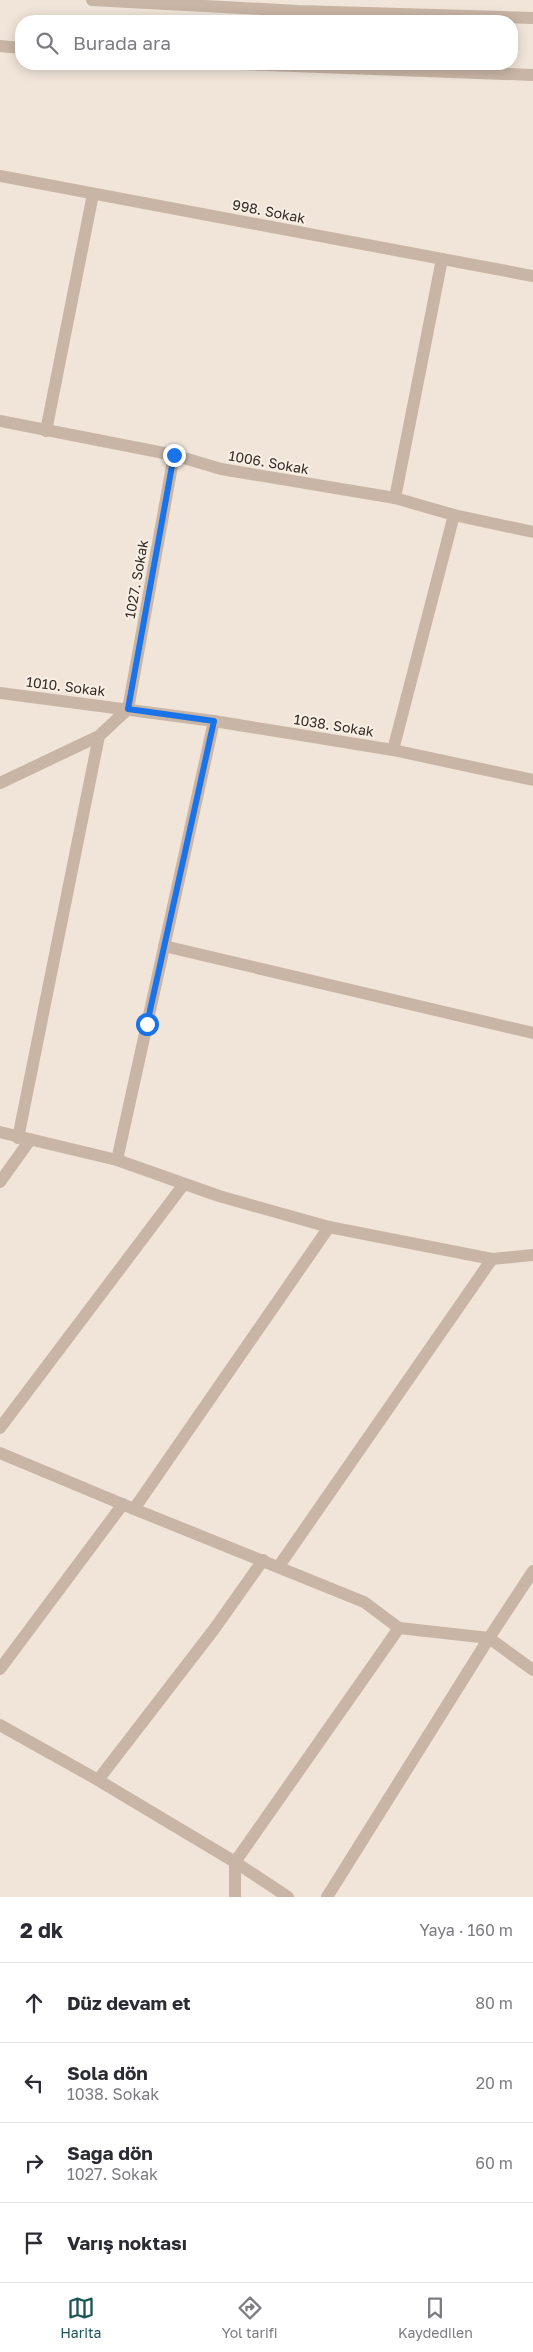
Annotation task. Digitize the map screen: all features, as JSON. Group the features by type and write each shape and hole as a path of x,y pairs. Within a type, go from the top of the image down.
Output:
{"street":[{"path":"92,0 299,6 474,15"},
{"path":"518,17 533,18"},
{"path":"0,46 15,47"},
{"path":"401,70 533,75"},
{"name":"998. Sokak","path":"0,176 533,276"},
{"path":"46,431 93,194"},
{"path":"395,498 442,259"},
{"name":"1006. Sokak","path":"0,421 174,455 221,469 395,498 454,515 533,532"},
{"name":"1027. Sokak","path":"128,709 174,455"},
{"path":"393,750 454,515"},
{"name":"1010. Sokak","path":"0,693 128,709"},
{"path":"0,783 99,736 128,709"},
{"name":"1038. Sokak","path":"128,709 393,750 533,780"},
{"path":"117,1160 214,721"},
{"path":"0,1182 24,1139 99,736"},
{"path":"164,946 533,1033"},
{"path":"0,1132 117,1160 184,1184 329,1228 492,1259 533,1255"},
{"path":"0,1428 184,1184"},
{"path":"0,1669 129,1506 329,1228"},
{"path":"279,1566 492,1259"},
{"path":"0,1453 364,1602 399,1628 489,1638 533,1670"},
{"path":"98,1780 215,1628 263,1560"},
{"path":"327,1897 533,1571"},
{"path":"235,1897 234,1862 399,1628"},
{"path":"0,1725 98,1780 288,1897"}],"route":[{"path":"147,1024 214,721 128,709 174,455"}]}
